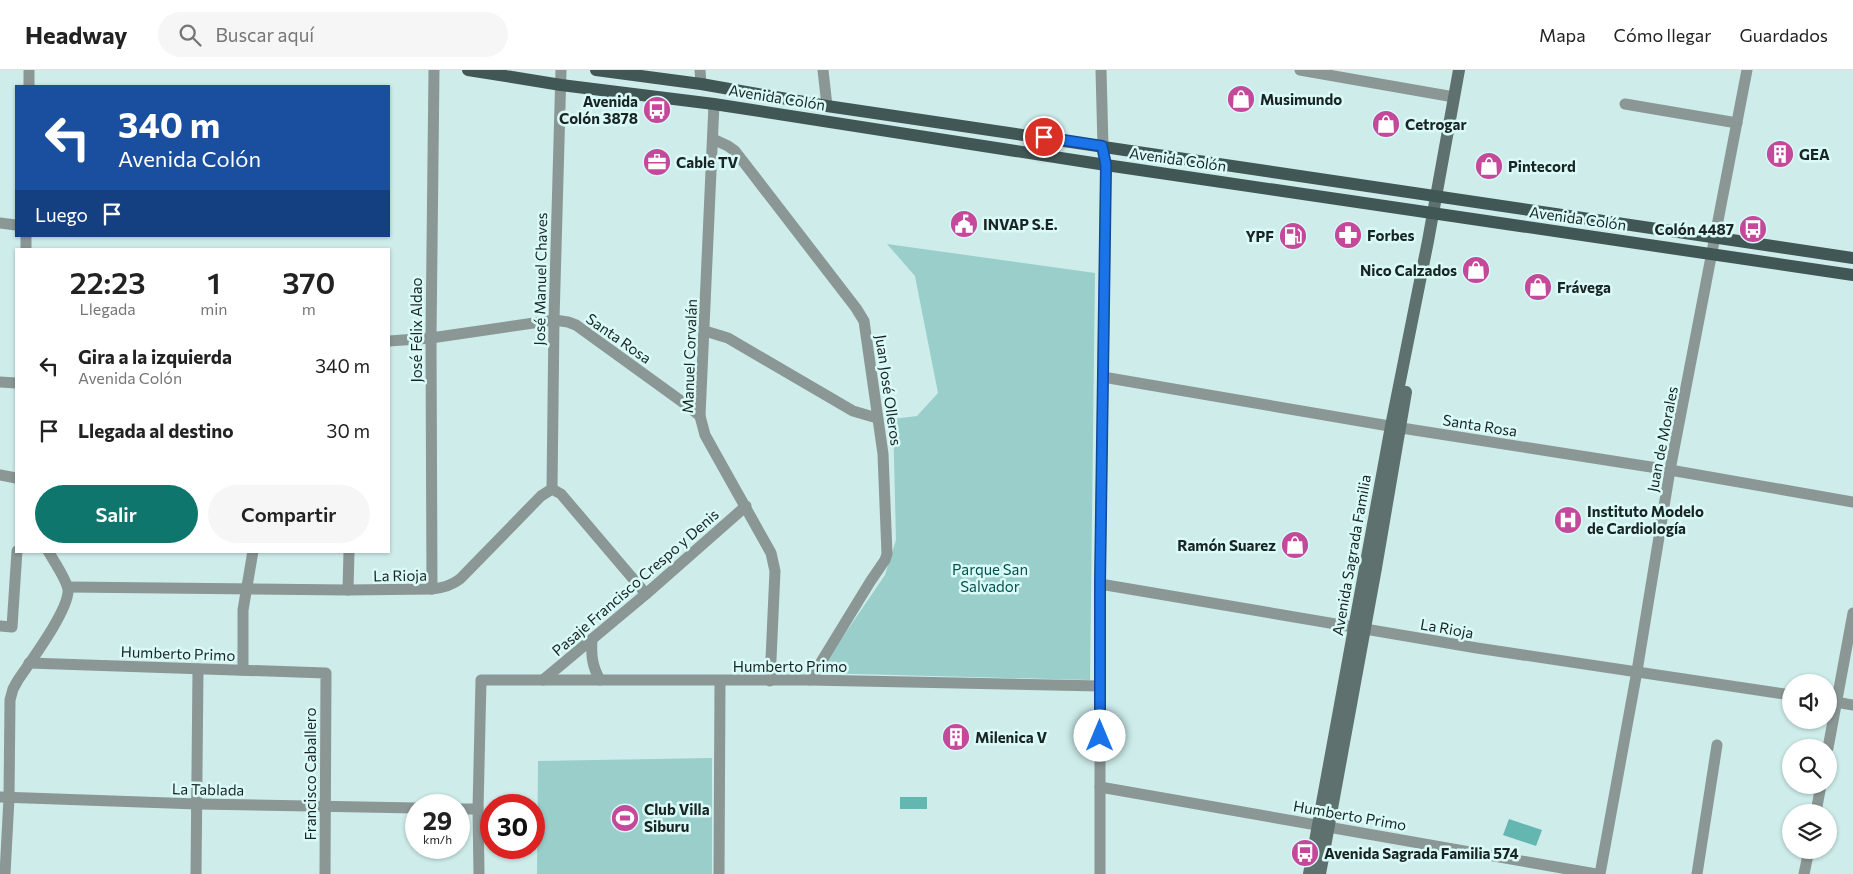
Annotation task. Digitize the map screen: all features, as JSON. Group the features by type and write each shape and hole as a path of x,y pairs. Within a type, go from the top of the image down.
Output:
{"main road":[{"name":"Avenida Colón","path":"468,70 714,104 1106,165 1853,275"},
{"name":"Avenida Colón","path":"596,70 701,84 827,106 1853,258"},
{"name":"Avenida Sagrada Familia","path":"1320,874 1324,825 1459,70"},
{"name":"Avenida Sagrada Familia","path":"1309,874 1324,825"}],"street":[{"path":"29,85 30,70"},
{"name":"José Félix Aldao","path":"432,590 431,338 434,70"},
{"name":"José Manuel Chaves","path":"552,489 554,320 561,70"},
{"path":"700,70 701,84"},
{"path":"823,70 827,106"},
{"path":"1100,874 1100,584 1106,165 1102,146 1101,70"},
{"path":"1300,70 1454,97"},
{"name":"Juan de Morales","path":"1600,874 1637,671 1670,470 1747,70"},
{"name":"Manuel Corvalán","path":"714,104 700,416 705,435 746,506 771,553 774,563 770,681"},
{"path":"1625,104 1737,123"},
{"name":"Juan José Olleros","path":"713,139 735,151 861,315 883,454 887,554 886,560 870,582 810,680"},
{"path":"0,222 15,225"},
{"name":"Santa Rosa","path":"390,341 431,338 554,320 568,322 700,416"},
{"path":"704,332 728,338 853,411 878,418"},
{"name":"Santa Rosa","path":"1103,378 1395,427 1670,470 1853,502"},
{"path":"0,382 15,383"},
{"path":"0,475 15,478"},
{"path":"552,489 560,494 646,594"},
{"name":"La Rioja","path":"68,587 432,590 452,585 460,579 541,496 552,489"},
{"name":"Pasaje Francisco Crespo y Denis","path":"543,680 646,594 746,506"},
{"path":"6,627 17,553"},
{"path":"5,874 4,798 10,700 13,689 61,613 68,596 68,587 49,553"},
{"path":"243,670 243,610 253,553"},
{"path":"348,590 349,553"},
{"name":"La Rioja","path":"1100,584 1477,648 1782,694"},
{"path":"1837,680 1853,613"},
{"path":"592,639 591,656 594,669 600,680"},
{"name":"Humberto Primo","path":"29,663 326,673"},
{"path":"196,874 198,669"},
{"name":"Francisco Caballero","path":"325,874 326,673"},
{"name":"Humberto Primo","path":"478,809 481,680 810,680 1100,686"},
{"path":"719,874 720,681"},
{"path":"1837,702 1853,705"},
{"path":"1697,874 1717,745"},
{"name":"Humberto Primo","path":"1100,787 1596,874"},
{"name":"La Tablada","path":"4,798 405,808"},
{"path":"470,809 478,809 479,874"},
{"path":"1804,874 1807,859"}],"green space":[{"name":"Parque San Salvador","path":"887,244 1095,273 1090,680 818,673 885,575 896,540 893,419 917,416 938,393 915,276"},
{"name":"Club Villa Siburu","path":"712,758 712,874 537,874 537,859 545,859 545,794 538,794 538,761"}],"shaded area":[{"path":"900,797 927,797 927,809 900,809"},
{"path":"1509,819 1542,830 1536,846 1503,835"}],"place":[{"name":"Musimundo","path":"1241,99"},
{"name":"Avenida Colón 3878","path":"657,110"},
{"name":"Cetrogar","path":"1386,124"},
{"name":"GEA","path":"1780,154"},
{"name":"Cable TV","path":"657,162"},
{"name":"Pintecord","path":"1489,166"},
{"name":"INVAP S.E.","path":"964,224"},
{"name":"Colón 4487","path":"1753,229"},
{"name":"Forbes","path":"1348,235"},
{"name":"YPF","path":"1293,236"},
{"name":"Nico Calzados","path":"1476,270"},
{"name":"Frávega","path":"1538,287"},
{"name":"Instituto Modelo de Cardiología","path":"1568,520"},
{"name":"Ramón Suarez","path":"1295,545"},
{"name":"Milenica V","path":"956,737"},
{"name":"Club Villa Siburu","path":"625,818"},
{"name":"Avenida Sagrada Familia 574","path":"1305,853"}],"route":[{"path":"1044,137 1102,146 1106,165 1100,584 1100,736"}]}
